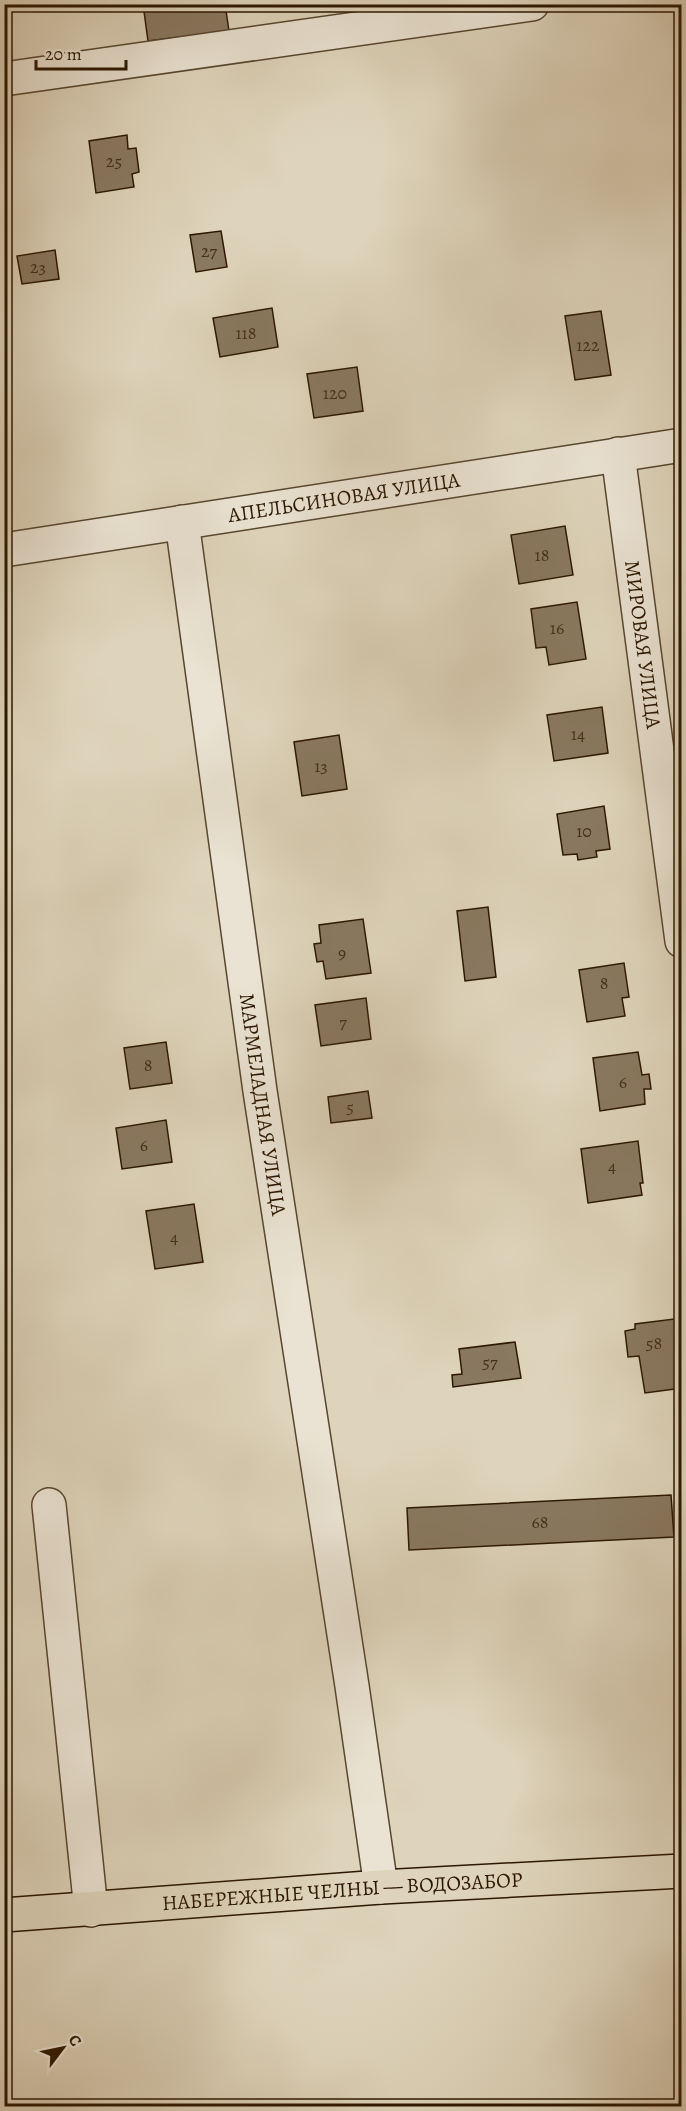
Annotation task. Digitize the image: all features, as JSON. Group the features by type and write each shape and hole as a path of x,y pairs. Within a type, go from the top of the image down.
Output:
{"main road":[{"name":"НАБЕРЕЖНЫЕ ЧЕЛНЫ — ВОДОЗАБОР","path":"4,1915 381,1887 681,1871"}],"street":[{"path":"4,79 532,4"},
{"name":"АПЕЛЬСИНОВАЯ УЛИЦА","path":"4,550 681,445"},
{"name":"МИРОВАЯ УЛИЦА","path":"618,454 681,942"},
{"name":"МАРМЕЛАДНАЯ УЛИЦА","path":"182,522 260,1090 381,1887"},
{"path":"49,1505 91,1910"}],"building":[{"path":"143,4 225,4 229,31 148,41"},
{"path":"127,135 128,149 136,148 139,172 132,174 134,187 96,193 89,141"},
{"path":"221,231 227,267 196,272 190,235"},
{"path":"55,250 59,279 22,284 17,256"},
{"path":"272,308 278,347 220,357 213,318"},
{"path":"601,311 611,375 575,380 565,316"},
{"path":"357,367 363,411 314,418 307,374"},
{"path":"565,526 573,575 519,584 511,535"},
{"path":"577,602 586,659 549,665 546,647 536,648 531,609"},
{"path":"602,707 608,753 554,761 547,715"},
{"path":"339,735 347,789 302,796 294,742"},
{"path":"604,806 610,849 596,851 597,857 578,860 577,854 563,855 557,814"},
{"path":"488,907 496,977 465,981 457,911"},
{"path":"363,919 371,973 326,979 323,961 317,962 314,944 321,943 319,925"},
{"path":"624,963 629,997 622,998 625,1016 587,1022 579,970"},
{"path":"366,998 371,1039 321,1046 315,1005"},
{"path":"166,1042 172,1083 130,1089 124,1048"},
{"path":"638,1052 642,1075 649,1074 651,1089 644,1089 645,1104 600,1111 593,1058"},
{"path":"368,1091 372,1118 331,1123 328,1097"},
{"path":"166,1120 172,1162 122,1169 116,1128"},
{"path":"638,1141 643,1183 640,1183 642,1195 588,1203 581,1149"},
{"path":"194,1204 203,1262 155,1269 146,1211"},
{"path":"682,1318 682,1388 645,1393 639,1356 628,1357 625,1331 635,1329 635,1324"},
{"path":"515,1342 521,1378 453,1387 452,1375 462,1374 459,1349"},
{"path":"671,1495 674,1537 409,1550 407,1508"}]}
